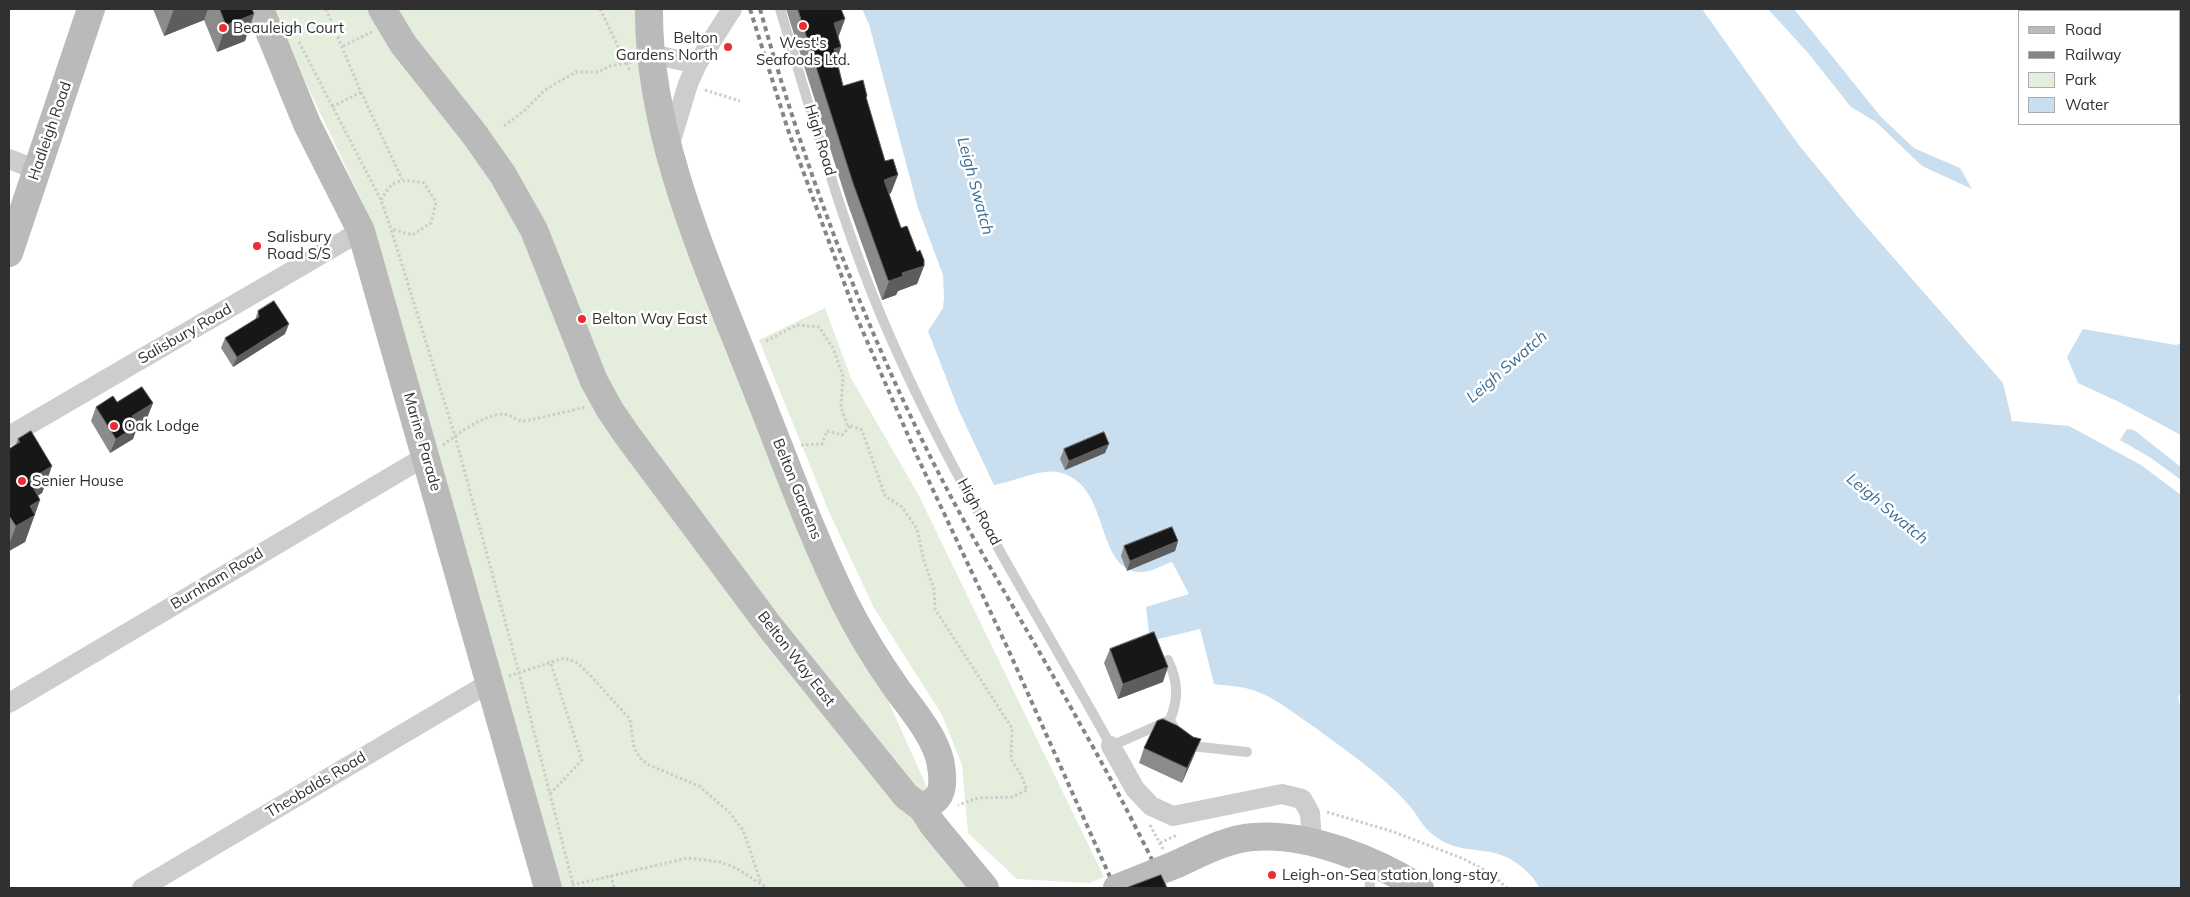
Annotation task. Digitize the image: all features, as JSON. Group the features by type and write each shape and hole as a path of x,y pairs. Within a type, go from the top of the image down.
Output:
{"street":[{"name":"Hadleigh Road","path":"9,252 92,9"},
{"name":"Marine Parade","path":"260,9 307,124 361,231 489,683 562,886"},
{"path":"649,9 643,59 657,91 669,147"},
{"path":"669,147 688,84 699,61 732,9"},
{"name":"Belton Way East","path":"386,16 403,44 475,135 503,174 534,230 594,381 627,435 776,635 906,796 922,808 933,825 985,888"},
{"path":"643,59 699,61"},
{"name":"Belton Gardens","path":"669,147 687,210 709,270 838,587 878,660 936,749 942,775 940,792 937,798 922,808"},
{"path":"9,159 37,170"},
{"name":"Salisbury Road","path":"9,436 361,231"},
{"name":"Burnham Road","path":"9,703 426,456"},
{"name":"Theobalds Road","path":"142,888 489,683"},
{"name":"High Road","path":"1111,746 1135,789 1151,806 1173,816 1282,794 1302,799 1310,813"},
{"path":"1310,813 1312,842"},
{"path":"1117,888 1215,847 1252,837 1280,837 1312,842 1370,875 1420,888"}],"lane":[{"name":"High Road","path":"780,9 860,266 892,342 931,422 988,530 1060,652 1111,746"},
{"path":"1168,660 1176,678 1174,708 1170,720 1179,737 1191,746 1247,752"},
{"path":"1111,746 1170,720"}],"path":[{"path":"326,9 361,92 402,179"},
{"path":"600,9 643,59 643,93 657,91"},
{"path":"343,46 386,16"},
{"path":"298,41 381,200 391,229 454,436 520,673 550,794 562,886 688,858 698,858 720,862 736,868 767,888"},
{"path":"504,126 525,110 545,90 576,72 598,72 610,66 643,59"},
{"path":"688,84 740,102"},
{"path":"332,107 361,92"},
{"path":"381,200 388,187 402,179 424,183 436,202 431,223 412,235 391,229"},
{"path":"766,341 797,325 819,327 833,348 843,376 841,407 847,424 862,430 885,496 902,507 917,529 924,561 934,589 935,610 1012,728 1011,758 1022,775 1027,790 1012,797 978,798 958,805 949,801"},
{"path":"426,456 471,425 498,415 510,415 522,421 582,408"},
{"path":"802,445 822,444 827,431 842,435 850,425"},
{"path":"489,683 564,658 576,662 630,719 634,748 640,758 649,765 672,773 699,786 728,812 743,830 761,883"},
{"path":"550,662 582,760 550,794"},
{"path":"1310,813 1327,812 1394,832 1438,849 1490,873 1507,888"},
{"path":"611,875 614,888"}],"green space":[{"path":"274,9 640,9 711,305 972,888 559,888 369,216 286,41"},
{"path":"825,308 851,378 918,494 1104,877 1089,883 1017,879 968,833 962,765 942,715 874,608 829,512 759,340"}],"water":[{"name":"Leigh Swatch","path":"862,9 1702,9 1798,144 1857,216 2003,383 2012,421 2069,426 2141,465 2181,495 2181,692 2178,697 2181,711 2181,888 1540,888 1531,875 1513,860 1498,854 1455,846 1442,841 1427,829 1397,792 1350,753 1313,726 1265,695 1242,687 1214,684 1200,629 1150,641 1146,607 1189,594 1172,562 1143,572 1125,567 1115,556 1095,507 1086,491 1074,479 1057,472 1042,472 994,485 959,411 928,331 943,308 943,275 918,208 869,24"},
{"path":"1768,9 1794,9 1881,117 1914,148 1960,168 1972,189 1922,166 1876,122 1851,107 1808,53"},
{"path":"2083,329 2176,345 2181,343 2181,435 2119,402 2078,383 2067,357"},
{"path":"2127,429 2134,430 2181,467 2181,480 2151,458 2120,440"}],"building":[{"path":"220,9 252,9 254,14 226,25"},
{"path":"798,9 841,9 845,19 834,23 841,47 834,49 843,86 863,80 866,97 885,161 893,159 898,175 884,180 901,228 907,226 917,252 920,250 924,260 924,266 902,273 903,276 888,280 853,183"},
{"path":"274,301 289,324 237,357 225,338 259,317 258,311"},
{"path":"142,387 153,403 132,416 138,425 116,439 96,407 113,396 117,402"},
{"path":"31,431 52,466 29,480 40,500 30,506 35,515 16,526 9,518 9,449 20,442 18,439"},
{"path":"1104,432 1109,444 1069,461 1064,449"},
{"path":"1172,527 1178,541 1130,561 1124,546"},
{"path":"1154,632 1168,667 1123,684 1110,649"},
{"path":"1163,719 1178,726 1193,737 1201,739 1187,768 1144,748 1157,721"},
{"path":"1161,875 1167,888 1126,888"}],"railway":[{"path":"750,9 788,130 857,318 917,456 1008,649 1115,888"},
{"path":"760,9 778,72 819,196 842,257 893,378 950,495 1103,765 1166,888"}],"place":[{"name":"West's Seafoods Ltd.","path":"803,26"},
{"name":"Beauleigh Court","path":"223,28"},
{"name":"Belton Gardens North","path":"728,47"},
{"name":"Salisbury Road S/S","path":"257,246"},
{"name":"Belton Way East","path":"582,319"},
{"name":"Oak Lodge","path":"114,426"},
{"name":"Senier House","path":"22,481"},
{"name":"Leigh-on-Sea station long-stay","path":"1272,875"}]}
